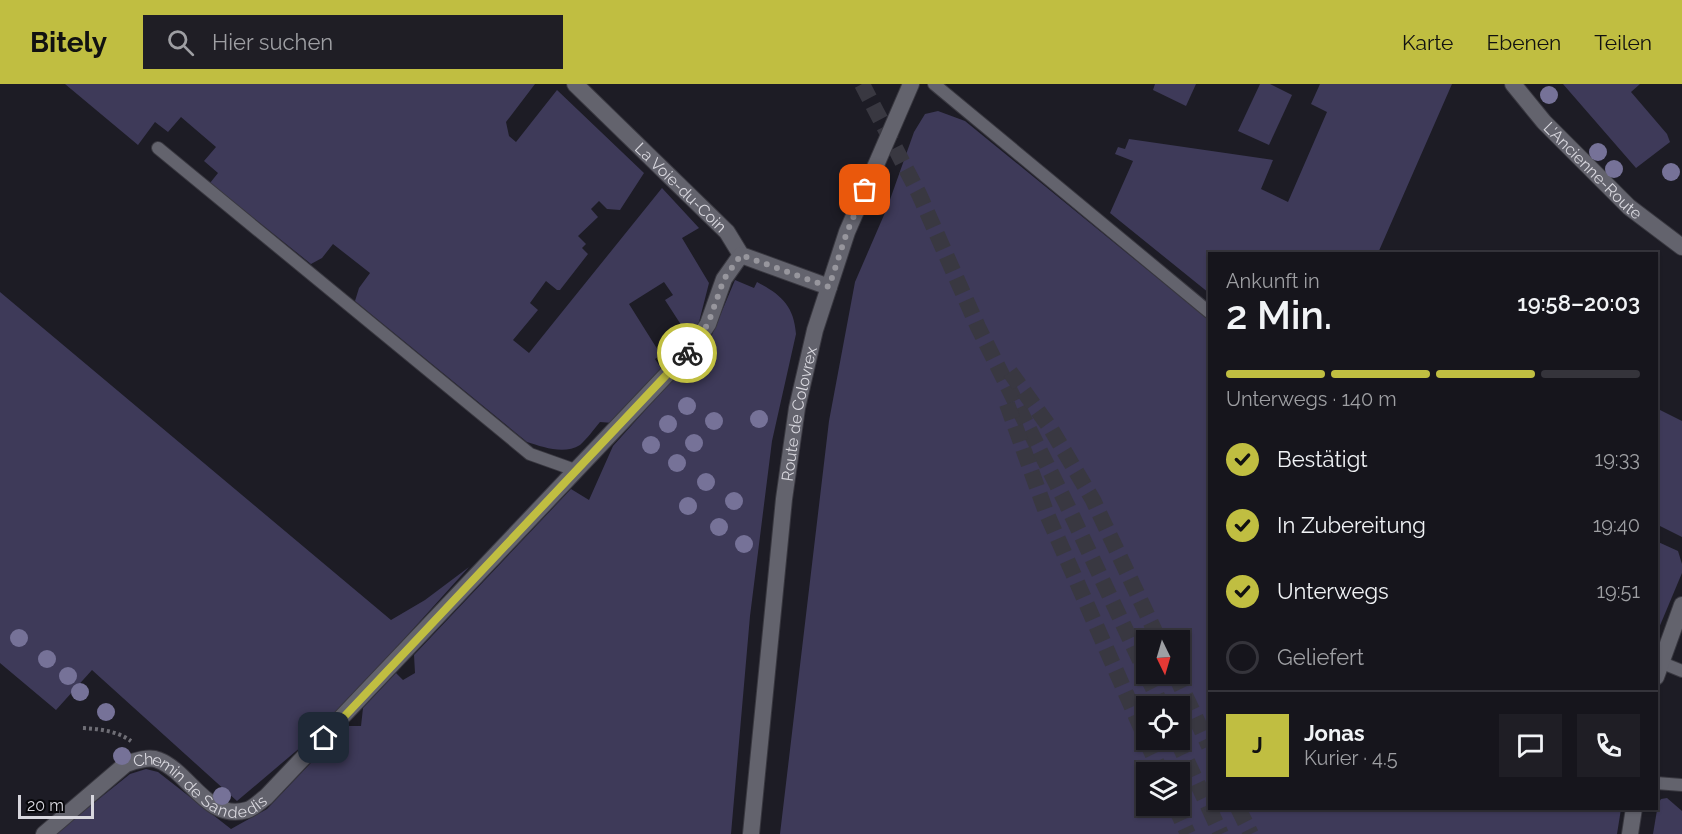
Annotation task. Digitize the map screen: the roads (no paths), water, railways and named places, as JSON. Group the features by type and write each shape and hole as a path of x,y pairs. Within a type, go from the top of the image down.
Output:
{"street":[{"name":"La Voie-du-Coin","path":"575,84 727,232 741,255"},
{"name":"Route de Colovrex","path":"751,834 790,450 807,363 847,232 911,84"},
{"name":"L'Ancienne-Route","path":"1513,84 1544,122 1629,207 1682,248"},
{"path":"741,255 829,287"},
{"name":"Chemin de Sandedis","path":"44,834 126,764 140,760 157,759 178,773 214,807 231,812 248,810 266,797 691,349 708,324 724,279 741,255"},
{"path":"1658,669 1682,605"},
{"path":"1630,834 1634,810"}],"lane":[{"path":"934,84 1208,311"},
{"path":"158,148 530,454 575,470"},
{"path":"1658,669 1682,671"},
{"path":"1658,783 1682,785"}],"tunnel":[{"path":"862,84 919,194 978,327 1067,505 1136,652"},
{"path":"1010,372 1051,429 1093,500 1154,630"},
{"path":"1007,404 1046,512 1136,716"},
{"path":"1151,684 1157,696"},
{"path":"1180,684 1208,744"},
{"path":"1151,750 1156,762"},
{"path":"1182,750 1208,806"},
{"path":"1210,810 1221,834"},
{"path":"1239,810 1251,834"},
{"path":"1180,816 1188,834"}]}
